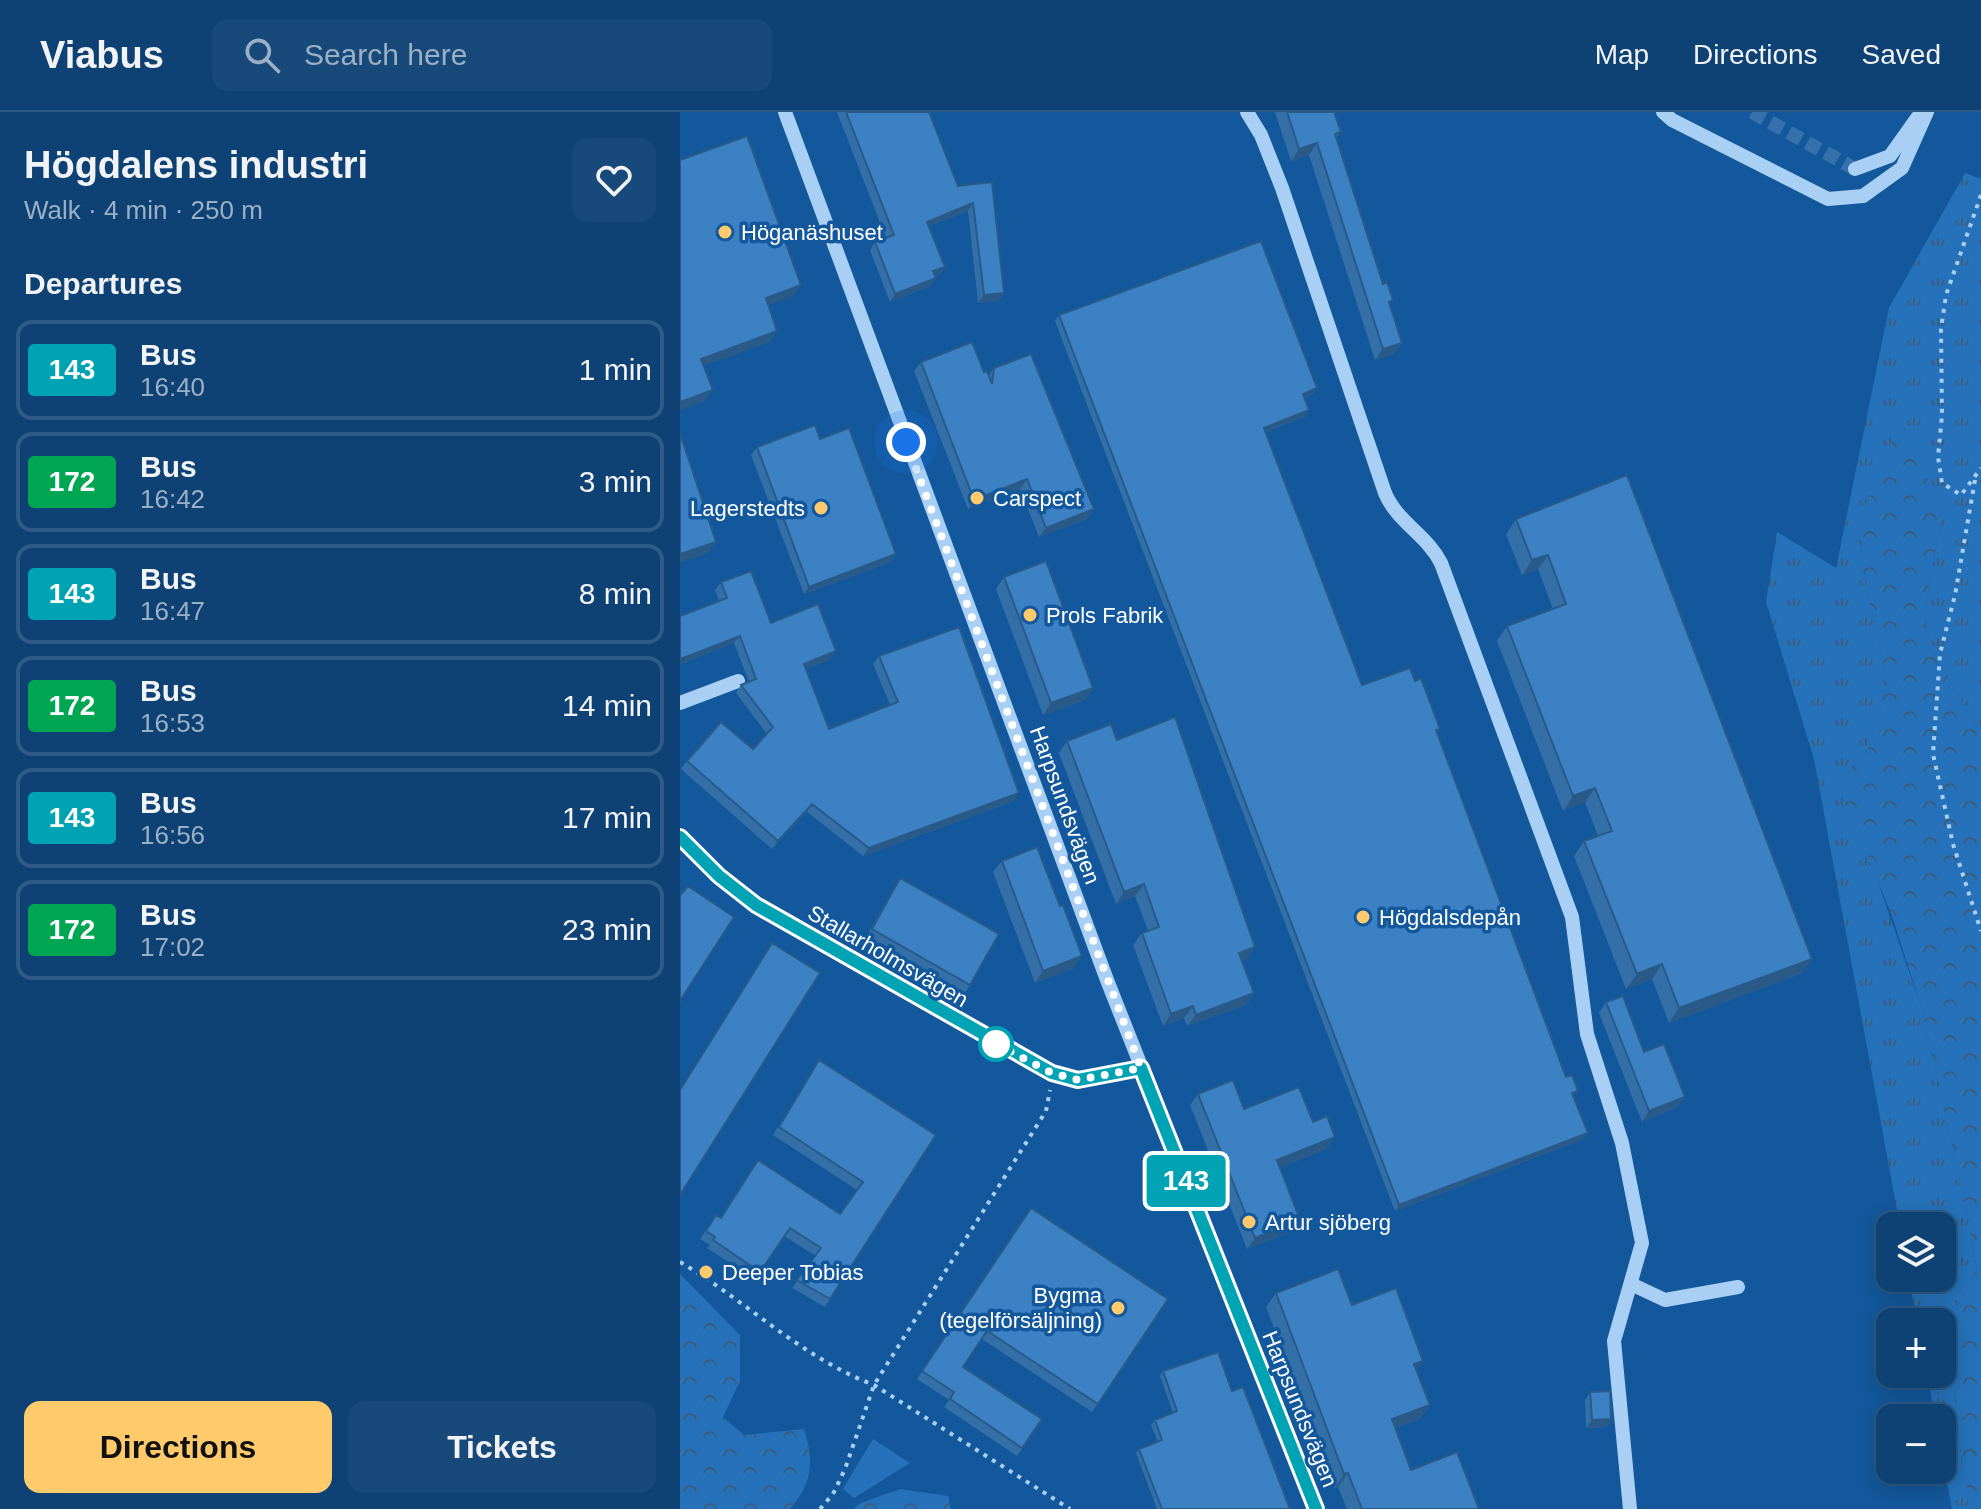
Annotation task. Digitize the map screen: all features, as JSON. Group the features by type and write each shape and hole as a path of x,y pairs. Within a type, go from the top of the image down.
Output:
{"street":[{"name":"Harpsundsvägen","path":"785,112 1141,1068 1316,1509"},
{"path":"1247,112 1261,135 1282,188 1390,504 1427,540 1441,563 1572,917 1587,1034 1622,1143 1642,1243 1614,1341 1630,1509"},
{"path":"1663,112 1685,127 1828,199 1863,196 1902,168 1924,112"},
{"path":"1855,169 1890,156 1924,112"},
{"path":"680,703 738,681"},
{"name":"Stallarholmsvägen","path":"680,837 719,876 756,905 1052,1073 1078,1080 1141,1068"},
{"path":"1631,1284 1665,1300 1738,1287"}],"path":[{"path":"1981,195 1946,295 1941,329 1942,415 1938,457 1942,483 1961,495 1981,468"},
{"path":"1975,480 1955,595 1940,654 1933,754 1953,844 1981,931"},
{"path":"820,1509 833,1494 845,1469 874,1385 1046,1111 1052,1073"},
{"path":"680,1262 853,1377 874,1385 1070,1509"}],"green space":[{"path":"1965,173 1981,179 1981,733 1931,650 1924,615 1941,519 1908,426 1861,560 1888,683 1868,749 1842,779 1922,1009 1968,1217 1977,1270 1956,1309 1914,1308 1912,1292 1956,1292 1956,1212 1897,1212 1814,759 1766,602 1777,532 1836,568 1889,308"},
{"path":"1909,425 1941,519 1924,615 1931,650 1981,733 1981,1509 1973,1509 1962,1466 1954,1388 1956,1309 1977,1270 1968,1217 1922,1009 1892,916 1845,801 1842,779 1868,749 1888,683 1861,560 1865,505 1893,438"},
{"path":"680,1274 740,1335 740,1381 723,1417 744,1435 804,1429 809,1471 803,1490 790,1509 680,1509"},
{"path":"1930,1388 1954,1388 1956,1404 1932,1404"},
{"path":"1956,1405 1962,1466 1973,1509 1952,1509 1947,1484 1956,1484"},
{"path":"873,1439 910,1463 854,1498 843,1489"},
{"path":"900,1489 948,1496 951,1509 854,1509 861,1503"}],"building":[{"path":"846,112 929,112 958,186 992,182 1004,293 984,295 973,203 927,222 945,267 933,271 936,278 895,294 875,242 894,235"},
{"path":"1287,112 1334,112 1341,132 1335,134 1383,284 1387,282 1393,300 1389,302 1402,343 1383,349 1317,143 1299,149"},
{"name":"Höganäshuset","path":"747,136 801,285 766,298 777,331 701,359 713,390 680,402 680,160"},
{"name":"Högdalsdepån","path":"1261,241 1317,388 1303,394 1309,410 1264,428 1362,685 1410,668 1415,681 1421,678 1440,729 1436,730 1566,1077 1572,1075 1578,1091 1572,1093 1588,1133 1399,1205 1059,315"},
{"path":"972,342 992,384 994,368 1031,354 1094,509 1046,528 1027,479 974,500 921,362"},
{"name":"Lagerstedts","path":"815,425 820,439 849,428 896,554 809,587 757,447"},
{"path":"680,433 716,542 680,554"},
{"path":"1627,475 1812,959 1679,1008 1662,964 1637,974 1584,841 1612,831 1595,788 1573,796 1507,626 1566,604 1548,555 1532,560 1516,519"},
{"path":"1046,561 1093,688 1051,703 1004,577"},
{"path":"751,571 771,623 818,604 836,651 804,664 829,729 898,702 879,656 959,627 1019,793 869,848 812,804 778,841 687,761 721,722 753,749 773,727 741,685 756,679 740,636 680,659 680,616 727,598 721,582"},
{"path":"1175,717 1255,947 1239,953 1254,993 1196,1015 1193,1006 1171,1014 1142,933 1159,927 1144,884 1124,892 1067,741 1111,724 1117,740"},
{"path":"1037,847 1082,956 1043,971 1002,861"},
{"path":"900,878 999,934 970,985 872,929"},
{"path":"688,886 734,917 680,1001 680,896"},
{"path":"772,943 820,973 680,1195 680,1090"},
{"path":"1623,996 1644,1052 1664,1044 1685,1097 1649,1111 1606,1002"},
{"path":"819,1060 936,1135 830,1299 797,1280 821,1248 790,1228 760,1272 713,1240 715,1237 706,1231 716,1215 721,1218 758,1160 840,1214 863,1182 779,1127"},
{"path":"1233,1080 1244,1109 1299,1087 1313,1122 1327,1116 1335,1137 1277,1160 1300,1220 1255,1238 1198,1094"},
{"path":"1031,1208 1168,1299 1098,1404 987,1331 963,1367 1042,1419 1022,1448 950,1399 954,1392 922,1371"},
{"path":"1338,1269 1352,1305 1396,1288 1423,1361 1414,1364 1430,1405 1392,1419 1411,1470 1457,1452 1479,1509 1362,1509 1348,1473 1344,1474 1276,1293"},
{"path":"1218,1352 1232,1391 1243,1387 1290,1509 1162,1509 1139,1449 1162,1440 1155,1420 1177,1411 1163,1371"},
{"path":"1610,1391 1611,1419 1592,1420 1590,1392"}],"tunnel":[{"path":"1752,112 1855,169"}],"bus line":[{"name":"143","path":"680,837 719,876 756,905 1008,1051 1052,1073 1078,1080 1141,1068 1316,1509"}],"place":[{"name":"Höganäshuset","path":"725,232"},
{"name":"Carspect","path":"977,498"},
{"name":"Lagerstedts","path":"821,508"},
{"name":"Prols Fabrik","path":"1030,615"},
{"name":"Högdalsdepån","path":"1363,917"},
{"name":"Artur sjöberg","path":"1249,1222"},
{"name":"Deeper Tobias","path":"706,1272"},
{"name":"Bygma (tegelförsäljning)","path":"1118,1308"}],"route":[{"path":"906,442 1141,1068 1078,1080 1052,1073 996,1044"}]}
